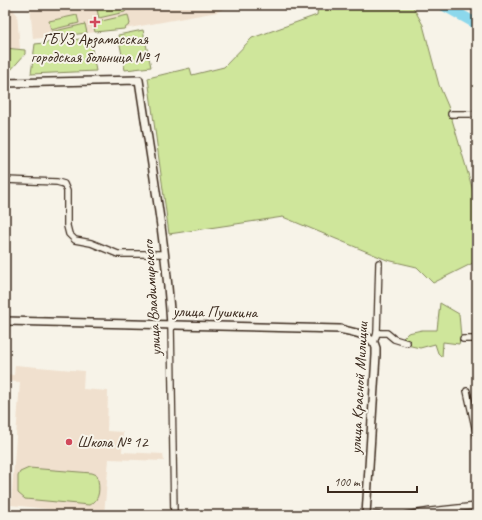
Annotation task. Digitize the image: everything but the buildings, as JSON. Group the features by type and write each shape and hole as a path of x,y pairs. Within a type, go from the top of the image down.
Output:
{"street":[{"name":"улица Владимирского","path":"5,83 139,80 164,254 171,325 174,515"},
{"path":"451,114 477,114"},
{"path":"5,180 57,182 64,184 67,191 67,226 69,234 76,240 91,243 118,254 164,254"},
{"name":"улица Красной Милиции","path":"366,515 376,355 374,343 376,333 379,263"},
{"name":"улица Пушкина","path":"5,321 340,329 368,337 374,343"},
{"path":"376,333 387,333 394,339 406,343"},
{"path":"463,339 477,339"},
{"path":"467,391 477,436"},
{"path":"406,515 477,506"},
{"path":"366,515 379,515"}],"shaded area":[{"path":"5,5 10,5 17,14 20,49 5,48"},
{"name":"ГБУЗ Арзамасская городская больница № 1","path":"30,5 234,5 217,12 124,29 33,39"},
{"name":"Школа № 12","path":"15,365 84,371 83,389 108,391 107,431 123,432 122,452 163,454 164,461 109,459 104,515 11,505 20,382 5,381 5,374 14,375"}],"green space":[{"path":"116,5 126,5 127,8 125,12 99,18 97,10"},
{"path":"318,5 412,5 423,25 439,85 448,106 477,204 477,261 433,283 417,267 387,260 283,217 169,234 148,78 190,68 192,75 224,67 252,38 317,15"},
{"path":"77,15 79,23 51,30 49,21"},
{"path":"128,15 130,24 124,29 95,32 93,23"},
{"path":"85,24 87,33 52,37 51,32"},
{"path":"143,30 151,67 125,70 118,35"},
{"path":"90,38 96,71 31,74 35,44"},
{"path":"5,48 25,50 25,54 10,71 5,72"},
{"path":"440,303 459,314 461,337 459,344 443,342 442,357 438,353 435,344 420,348 398,343 408,333 422,330 437,330"},
{"path":"29,468 92,473 97,475 99,485 98,496 94,502 89,505 25,499 18,493 18,476 20,472"}],"waterway":[{"path":"443,5 477,24"}],"place":[{"name":"ГБУЗ Арзамасская городская больница № 1","path":"95,22"},
{"name":"Школа № 12","path":"69,442"}]}
